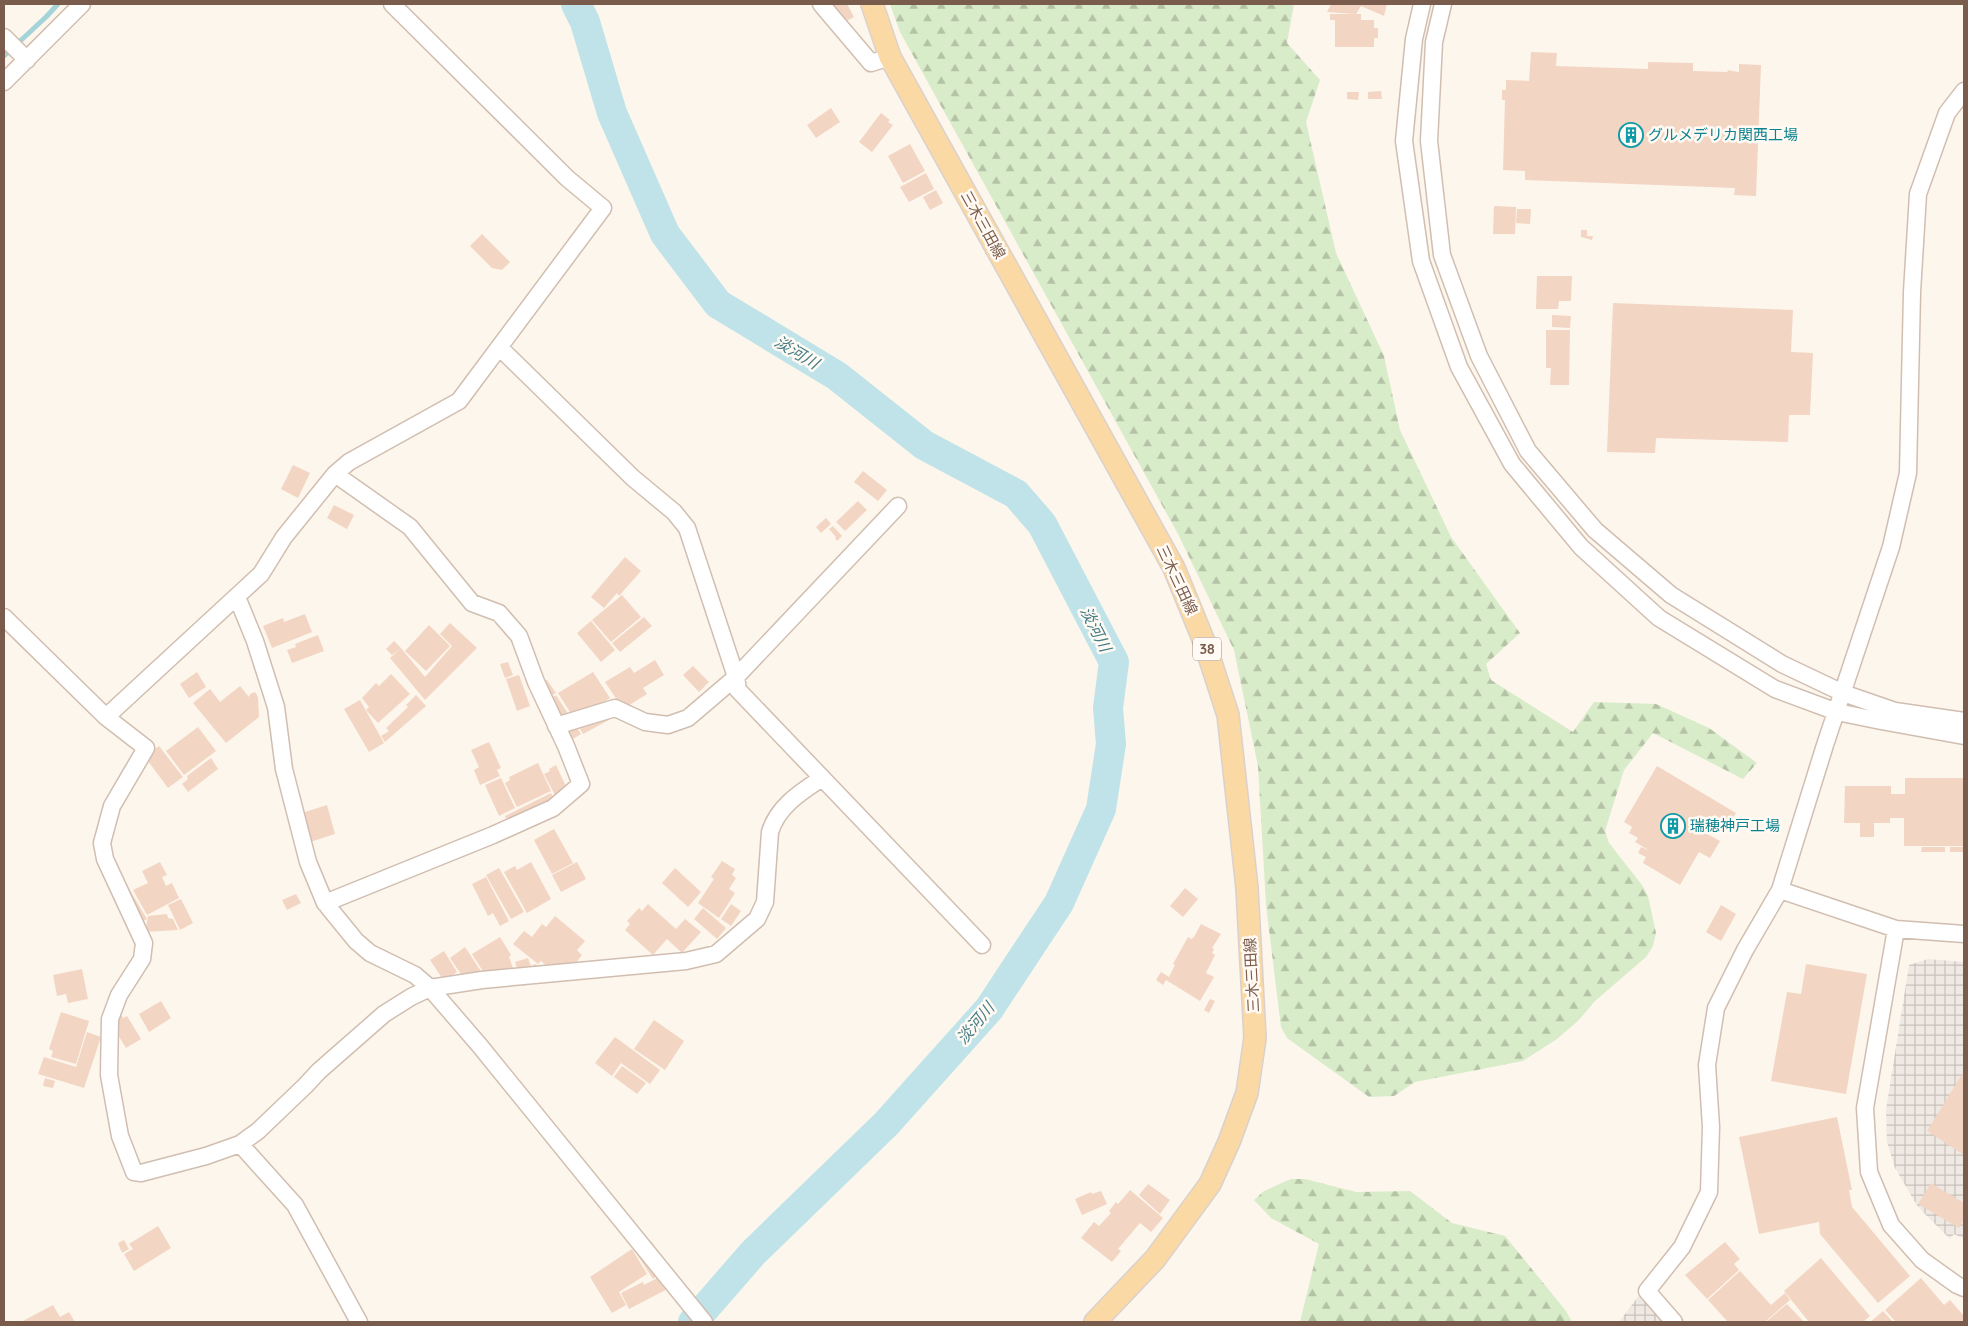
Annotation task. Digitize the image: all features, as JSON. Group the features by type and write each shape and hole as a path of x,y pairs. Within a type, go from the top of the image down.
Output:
{"main road":[{"name":"三木三田線","path":"872,4 890,57 1174,568 1205,644 1228,714 1248,888 1253,984 1255,1038 1247,1093 1230,1142 1210,1184 1156,1260 1094,1322"}],"street":[{"path":"4,82 82,4"},
{"path":"106,717 261,574 284,537 335,474 349,462 459,401 603,208 567,178 392,4"},
{"path":"821,4 871,63 890,57"},
{"path":"1422,4 1414,39 1404,141 1421,261 1459,367 1512,464 1580,547 1659,618 1775,689 1837,712 1881,722 1964,736"},
{"path":"1443,4 1434,42 1429,141 1442,255 1479,356 1528,451 1595,530 1671,595 1782,664 1843,693 1894,711 1964,720"},
{"path":"4,37 27,60"},
{"path":"1674,1322 1647,1292 1682,1247 1709,1192 1711,1127 1707,1065 1716,1008 1745,950 1780,890 1825,745 1891,547 1908,473 1912,292 1918,194 1947,113 1964,90"},
{"path":"499,347 633,478 674,512 687,528 736,676 738,690 982,945"},
{"path":"325,903 493,835 553,808 580,784 566,746 536,682 519,636 499,613 472,603 410,527 335,474"},
{"path":"556,726 615,708 644,722 668,725 688,718 736,676 898,506"},
{"path":"237,597 276,706 284,769 308,862 325,903 356,942 370,952 414,975 430,988 480,1046 704,1322"},
{"path":"4,618 106,717 146,748 112,806 102,843 105,859 144,943 142,959 118,995 110,1019 109,1075 120,1136 134,1172 141,1173 206,1156 240,1144 258,1132 319,1071 384,1014 411,997 430,988 482,980 686,961 716,954 757,919 765,902 772,823 792,798 822,778"},
{"path":"1780,890 1896,929 1964,934"},
{"path":"1896,929 1865,1108 1869,1172 1891,1225 1922,1260 1964,1288"},
{"path":"240,1144 295,1205 359,1322"}],"shaded area":[{"path":"1928,959 1964,962 1964,1239 1954,1234 1950,1239 1918,1207 1895,1168 1887,1142 1886,1110 1909,965"},
{"path":"1640,1294 1665,1322 1619,1322"}],"green space":[{"path":"890,4 1294,4 1287,43 1320,80 1306,122 1336,253 1384,356 1400,430 1451,537 1520,633 1486,664 1491,680 1573,732 1594,702 1656,704 1709,728 1757,763 1743,779 1653,733 1624,770 1605,831 1609,843 1642,885 1648,896 1656,933 1653,946 1646,957 1595,1001 1579,1020 1557,1039 1523,1061 1415,1082 1394,1096 1369,1097 1287,1038 1281,1027 1266,905 1258,766 1234,650 1178,534 900,32"},
{"path":"1291,1179 1305,1179 1356,1192 1410,1191 1452,1223 1505,1236 1566,1311 1572,1322 1300,1322 1319,1244 1271,1218 1254,1200 1264,1191"}],"building":[{"path":"832,4 847,4 854,17 843,23"},
{"path":"1331,4 1387,4 1384,16 1361,6 1356,14 1327,12"},
{"path":"1330,14 1361,14 1361,20 1374,20 1374,28 1378,28 1378,38 1374,38 1374,47 1335,47 1335,20 1330,20"},
{"name":"グルメデリカ関西工場","path":"1531,52 1557,53 1556,66 1648,69 1648,62 1693,63 1693,71 1728,72 1727,70 1739,72 1739,64 1761,65 1756,196 1734,195 1735,188 1525,180 1525,171 1503,170 1505,100 1502,100 1502,90 1506,90 1506,80 1529,81"},
{"path":"1381,91 1382,99 1368,99 1368,92"},
{"path":"1347,92 1359,92 1358,100 1347,99"},
{"path":"831,108 840,122 816,138 807,125"},
{"path":"881,113 893,125 872,152 859,142"},
{"path":"910,144 925,171 903,183 888,156"},
{"path":"926,173 934,189 909,202 900,187"},
{"path":"936,190 943,203 930,210 923,197"},
{"path":"1494,206 1516,207 1515,234 1493,234"},
{"path":"1517,209 1531,209 1530,224 1516,223"},
{"path":"1581,230 1587,230 1587,236 1593,236 1592,240 1581,237"},
{"path":"482,234 510,262 502,270 492,268 470,246"},
{"path":"1537,276 1572,276 1571,301 1559,301 1558,309 1536,309"},
{"path":"1613,303 1793,310 1791,352 1813,353 1810,415 1789,415 1788,442 1656,438 1655,453 1607,452"},
{"path":"1552,315 1571,316 1570,328 1552,327"},
{"path":"1546,330 1570,330 1569,385 1550,385 1551,368 1546,368"},
{"path":"293,465 310,473 298,498 281,489"},
{"path":"863,471 887,490 878,501 854,482"},
{"path":"858,501 867,510 845,531 836,522"},
{"path":"334,505 354,515 347,529 327,518"},
{"path":"826,518 831,524 821,533 816,527"},
{"path":"833,526 842,536 837,541 829,529"},
{"path":"625,557 641,571 619,596 617,593 604,608 591,597"},
{"path":"622,595 641,617 611,642 592,620"},
{"path":"305,614 312,632 272,648 263,626 283,618 284,622"},
{"path":"644,617 652,626 620,652 612,643"},
{"path":"591,621 615,650 601,662 577,633"},
{"path":"450,623 477,648 425,700 390,658 401,648 425,677 452,646 440,634"},
{"path":"429,625 450,646 426,671 405,651"},
{"path":"318,635 324,651 292,663 287,650 296,647 295,644"},
{"path":"394,641 401,648 392,655 386,649"},
{"path":"655,660 664,675 643,688 647,694 623,709 605,682 630,667 634,673"},
{"path":"508,662 513,675 505,678 500,664"},
{"path":"693,666 709,682 699,692 683,675"},
{"path":"197,672 206,687 189,698 180,684"},
{"path":"593,672 610,698 575,720 558,693"},
{"path":"391,674 410,694 378,723 366,710 369,707 362,698 376,683 379,686"},
{"path":"519,675 530,706 517,711 506,679"},
{"path":"547,680 556,693 542,701 534,688"},
{"path":"240,686 249,697 250,694 255,692 258,697 259,717 226,743 193,703 210,689 220,702"},
{"path":"416,695 426,706 385,742 381,736 389,731 386,728 408,707 406,705"},
{"path":"556,695 581,734 565,744 539,706"},
{"path":"360,700 384,743 369,752 344,709"},
{"path":"602,707 609,720 583,734 576,722"},
{"path":"198,727 216,751 184,775 166,751"},
{"path":"489,742 501,768 497,770 500,776 480,785 474,770 479,767 471,750"},
{"path":"159,746 183,777 168,788 145,757"},
{"path":"211,758 218,769 188,792 182,784 188,779 187,776"},
{"path":"538,763 551,791 517,807 505,783 510,780 509,777"},
{"path":"556,765 570,795 558,801 544,774"},
{"name":"瑞穂神戸工場","path":"1657,766 1736,813 1725,831 1715,825 1709,835 1720,841 1710,858 1699,852 1680,885 1643,863 1646,857 1638,853 1641,847 1650,851 1635,842 1638,838 1629,833 1632,827 1624,822"},
{"path":"501,778 515,808 499,816 485,785"},
{"path":"1905,778 1964,778 1964,846 1904,846 1904,818 1890,818 1890,823 1874,823 1874,837 1860,837 1860,823 1844,823 1845,786 1891,786 1891,794 1905,794"},
{"path":"551,793 557,805 511,829 505,816"},
{"path":"327,805 335,834 310,842 302,813"},
{"path":"554,829 573,863 552,874 534,840"},
{"path":"1922,847 1945,847 1945,852 1921,852"},
{"path":"1950,847 1964,847 1964,852 1950,852"},
{"path":"722,861 735,869 732,875 736,878 729,889 735,893 719,918 698,903 714,879 711,877"},
{"path":"160,862 167,875 162,877 166,886 172,883 179,898 147,915 133,890 148,883 142,871"},
{"path":"531,862 551,899 527,913 504,872 515,866 517,870"},
{"path":"577,862 586,879 561,892 552,875"},
{"path":"499,868 524,912 511,919 486,875"},
{"path":"675,868 701,892 688,907 662,883"},
{"path":"122,877 147,919 134,926 111,883"},
{"path":"486,877 509,921 500,926 493,913 488,916 472,884"},
{"path":"1185,888 1198,899 1183,917 1170,906"},
{"path":"296,894 301,903 287,910 282,900"},
{"path":"181,899 193,923 180,930 168,905"},
{"path":"648,904 676,929 685,919 701,932 682,953 667,939 653,955 625,930 630,924 627,921 639,908 642,911"},
{"path":"731,904 741,911 731,926 721,919"},
{"path":"1721,905 1736,914 1721,941 1706,932"},
{"path":"703,908 726,928 717,939 694,919"},
{"path":"167,914 168,918 173,919 178,930 145,932 148,916"},
{"path":"555,916 585,941 577,950 582,955 568,973 560,973 541,961 538,964 513,944 524,931 532,937 542,924 546,927"},
{"path":"1201,924 1221,934 1212,948 1214,949 1212,953 1215,955 1206,973 1214,977 1200,1001 1166,980 1163,985 1156,980 1161,972 1169,977 1175,965 1173,964 1188,937 1191,939 1194,937"},
{"path":"500,937 511,955 509,957 518,982 509,987 502,980 489,989 481,979 486,976 472,954"},
{"path":"465,947 484,976 471,989 450,958"},
{"path":"444,951 457,972 444,981 430,960"},
{"path":"528,958 531,966 536,964 538,968 545,965 549,977 523,986 515,962"},
{"path":"1806,964 1867,974 1846,1094 1771,1081 1787,992 1801,994"},
{"path":"82,969 88,999 68,1003 66,994 57,996 53,975"},
{"path":"1210,999 1215,1001 1209,1013 1204,1010"},
{"path":"161,1001 171,1018 149,1032 139,1014"},
{"path":"61,1012 89,1021 76,1064 51,1057 53,1051 49,1049"},
{"path":"121,1014 123,1018 127,1016 141,1039 126,1048 112,1025 114,1018"},
{"path":"654,1020 684,1041 665,1070 634,1049"},
{"path":"87,1032 101,1037 84,1088 38,1074 44,1057 76,1067"},
{"path":"615,1037 660,1070 650,1084 621,1063 612,1076 595,1063"},
{"path":"622,1066 646,1083 637,1094 614,1077"},
{"path":"1964,1071 1964,1155 1927,1131"},
{"path":"45,1078 55,1081 53,1088 43,1086"},
{"path":"1837,1117 1852,1190 1849,1190 1852,1207 1910,1276 1878,1303 1820,1234 1819,1222 1759,1234 1739,1137"},
{"path":"1931,1183 1964,1203 1964,1219 1959,1228 1918,1204"},
{"path":"1148,1184 1170,1200 1160,1214 1139,1195"},
{"path":"1130,1190 1163,1218 1151,1232 1140,1223 1118,1249 1121,1251 1112,1262 1081,1238 1094,1222 1099,1226 1111,1213 1109,1211 1116,1202 1118,1204"},
{"path":"1101,1191 1107,1204 1082,1215 1075,1199 1091,1192 1092,1194"},
{"path":"158,1226 171,1248 134,1271 124,1254 133,1249 129,1244"},
{"path":"124,1240 129,1249 122,1253 118,1243"},
{"path":"652,1242 669,1269 653,1279 636,1253"},
{"path":"1725,1242 1740,1259 1734,1264 1739,1270 1707,1299 1685,1275"},
{"path":"632,1249 647,1274 619,1292 626,1305 612,1313 590,1277"},
{"path":"1821,1258 1870,1316 1863,1322 1809,1322 1784,1291"},
{"path":"671,1271 677,1284 629,1309 621,1293 643,1282 644,1285"},
{"path":"1740,1271 1771,1305 1785,1293 1790,1300 1765,1322 1728,1322 1708,1300"},
{"path":"1921,1278 1944,1305 1950,1300 1964,1316 1964,1322 1896,1322 1885,1310"},
{"path":"1787,1304 1804,1322 1766,1322"},
{"path":"53,1305 60,1317 69,1312 75,1322 21,1322"},
{"path":"1883,1311 1893,1322 1870,1322 1875,1318"}],"waterway":[{"path":"4,56 58,4"},
{"name":"淡河川","path":"576,4 585,22 612,113 665,234 718,304 837,376 924,445 1016,494 1042,524 1114,662 1108,708 1111,744 1101,809 1059,903 989,1009 886,1124 753,1253 693,1322"}],"place":[{"name":"グルメデリカ関西工場","path":"1631,135"},
{"name":"瑞穂神戸工場","path":"1673,826"}]}
